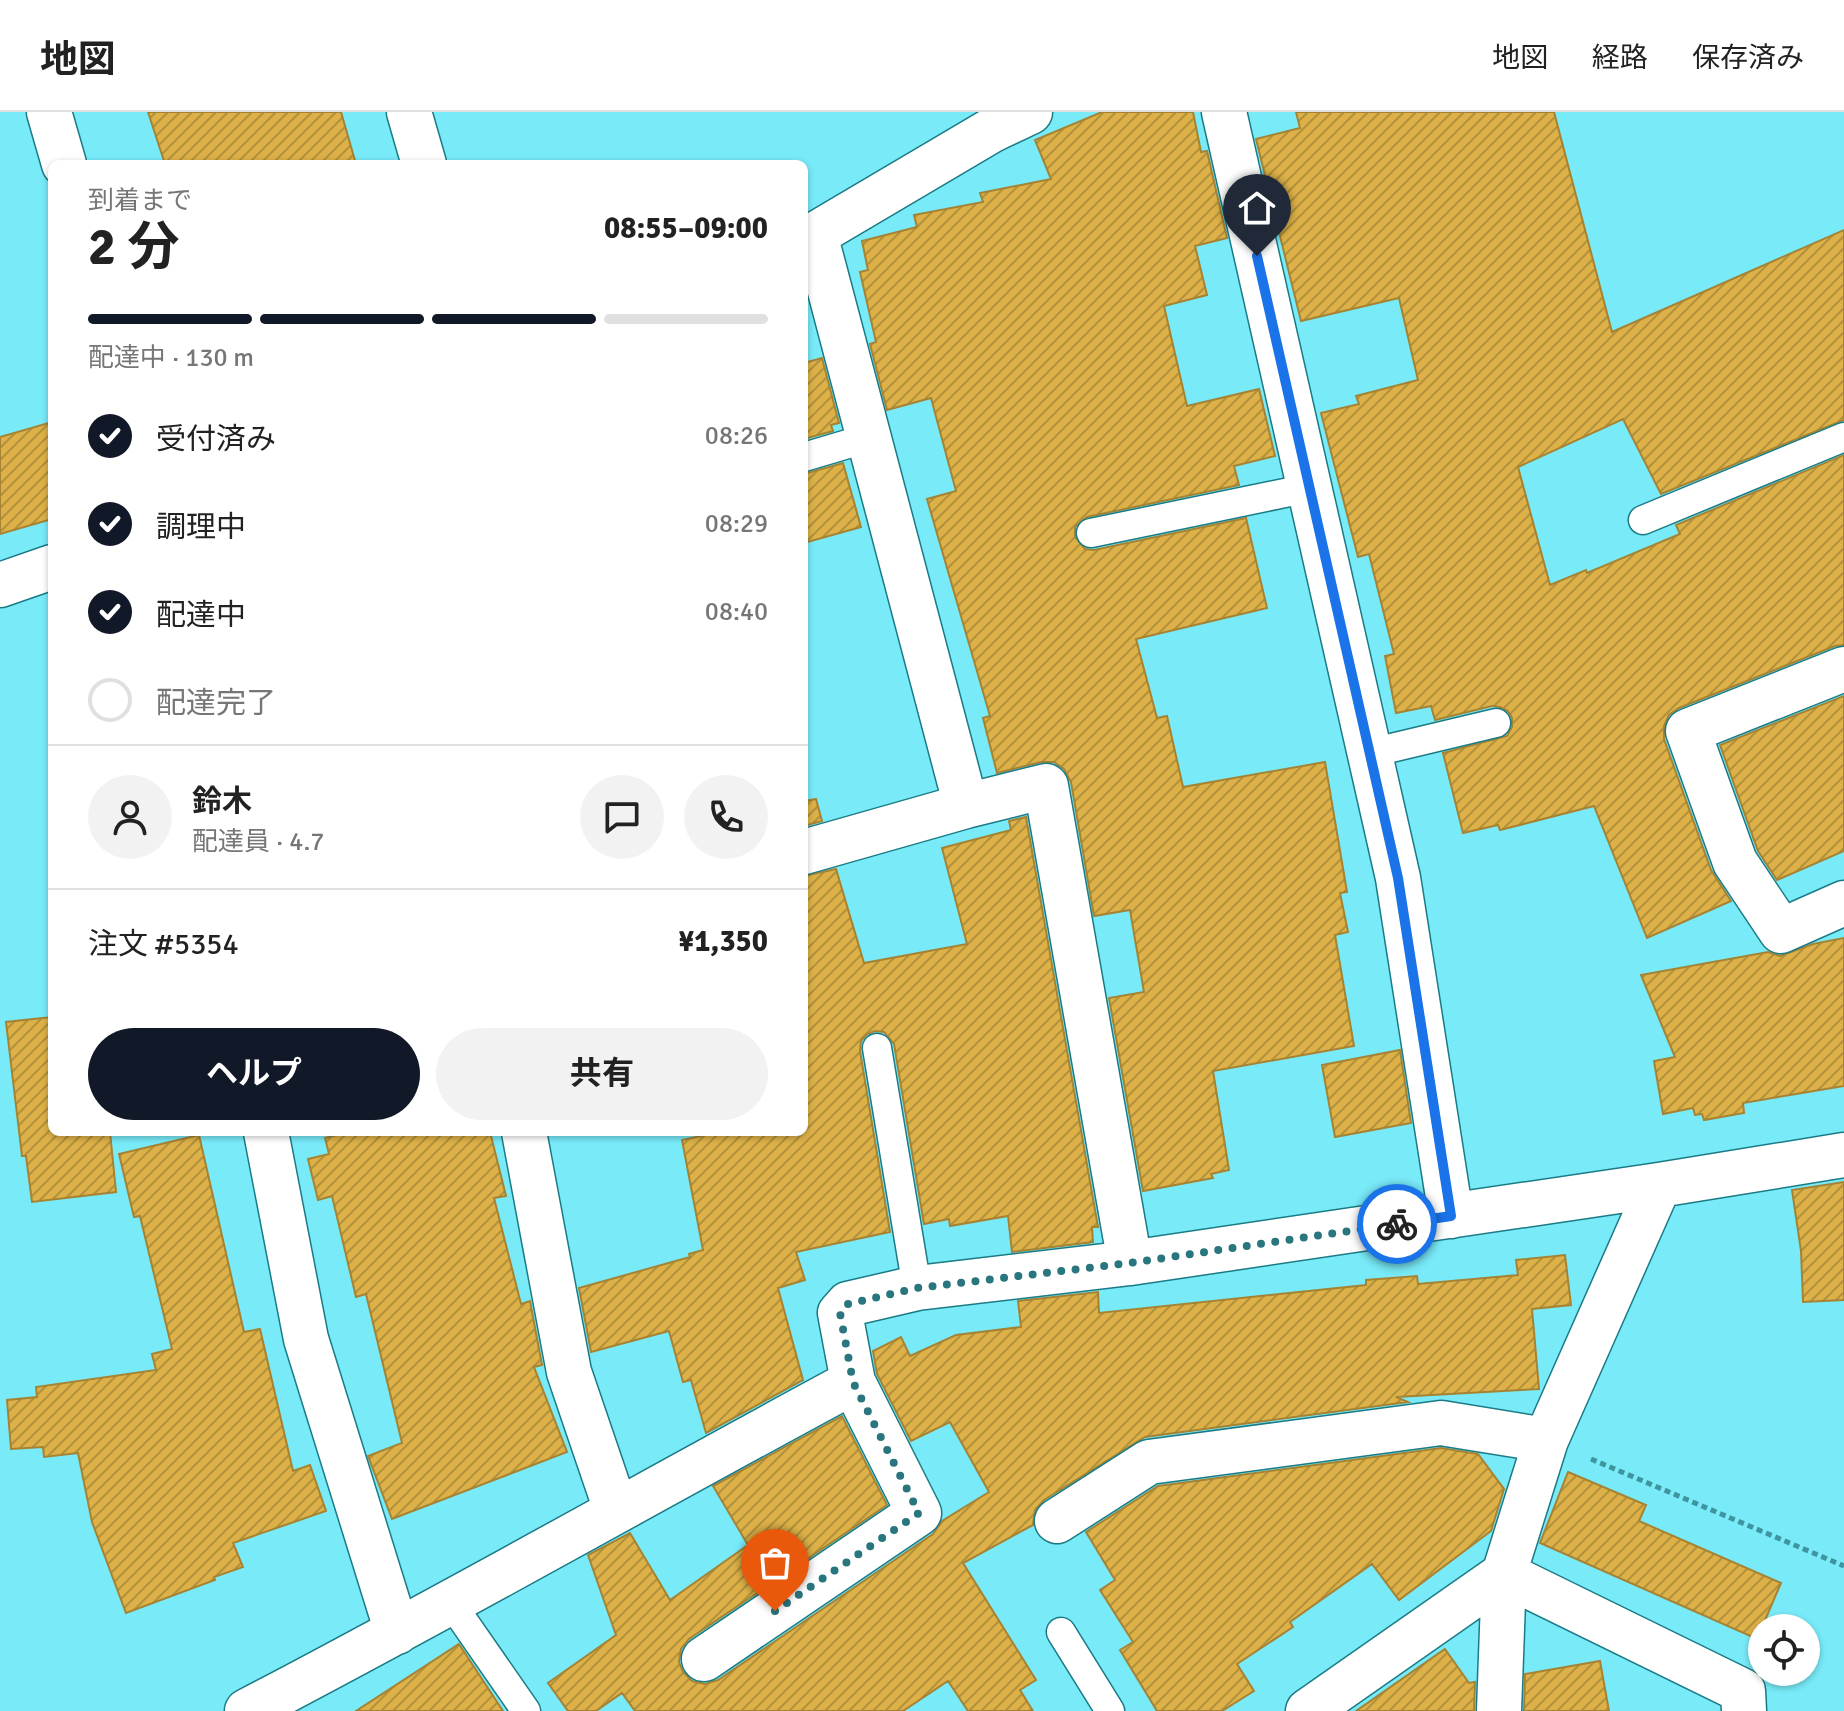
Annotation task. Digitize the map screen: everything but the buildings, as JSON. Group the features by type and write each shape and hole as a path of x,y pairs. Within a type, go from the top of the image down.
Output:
{"street":[{"path":"49,112 63,160"},
{"path":"409,112 423,160"},
{"path":"1224,112 1398,878 1451,1216"},
{"path":"966,806 868,438 810,238 1003,118"},
{"path":"0,585 48,568"},
{"path":"1844,669 1688,731 1735,862 1781,931 1844,903"},
{"path":"808,851 1046,786 1130,1263"},
{"path":"267,1136 306,1339 397,1632"},
{"path":"525,1136 569,1372 616,1510"},
{"path":"704,1659 919,1513 853,1382 840,1313 848,1304 917,1288 1130,1263 1844,1155"},
{"path":"1499,1711 1504,1574 1546,1440 1659,1185"},
{"path":"247,1711 451,1603 853,1382"},
{"path":"1057,1521 1149,1462 1441,1423 1546,1440"},
{"path":"1308,1711 1504,1574"},
{"path":"1504,1574 1743,1691 1744,1711"}],"lane":[{"path":"1643,520 1844,437"},
{"path":"808,456 868,438"},
{"path":"1091,533 1309,488"},
{"path":"1370,753 1496,723"},
{"path":"877,1048 917,1288"},
{"path":"451,1603 526,1711"},
{"path":"1061,1632 1110,1711"}],"path":[{"path":"1546,1440 1844,1566"}],"way so far":[{"path":"775,1611 919,1513 853,1382 840,1313 848,1304 917,1288 1130,1263 1397,1224"}],"route":[{"path":"1257,256 1398,878 1451,1216 1397,1224"}]}
